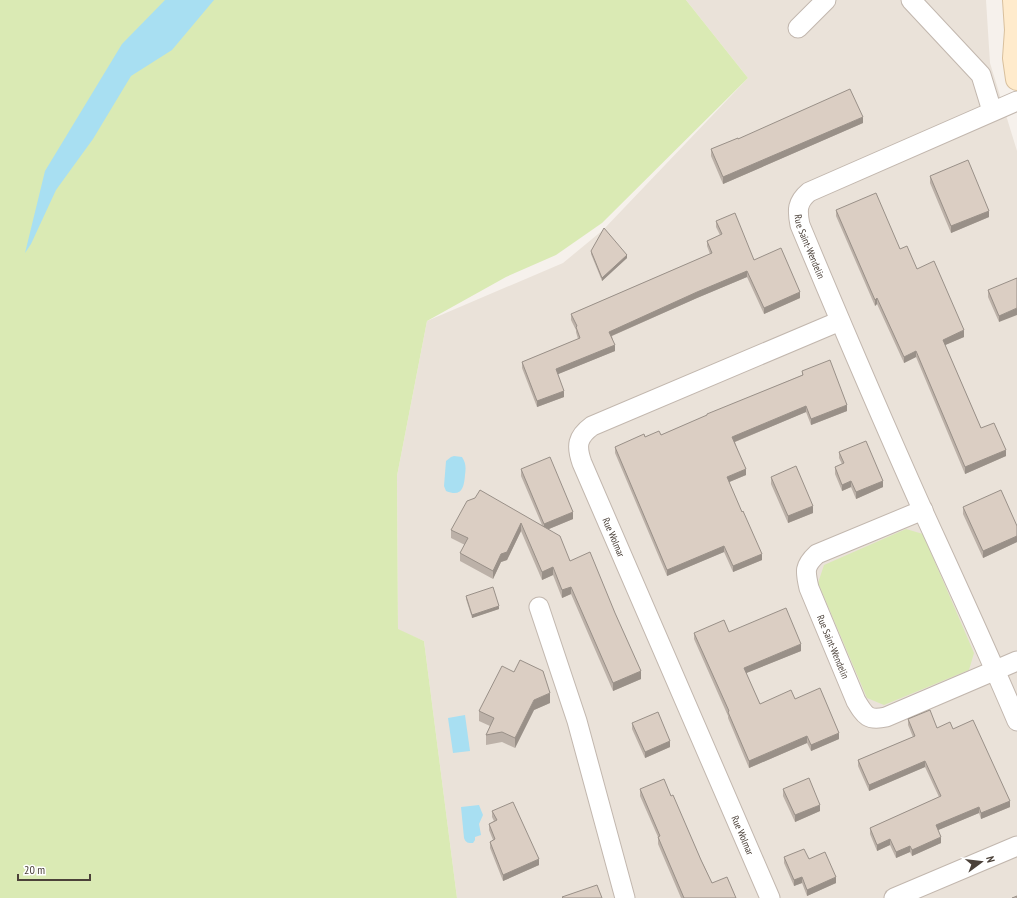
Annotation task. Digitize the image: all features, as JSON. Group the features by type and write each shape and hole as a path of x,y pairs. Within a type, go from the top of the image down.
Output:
{"street":[{"path":"798,28 826,0"},
{"path":"911,0 981,75 992,111"},
{"path":"999,0 1003,27 1016,69"},
{"path":"1014,0 1016,69"},
{"name":"Rue Saint-Wendelin","path":"1017,101 809,192 803,197 799,204 798,214 800,225 840,322 1017,721"},
{"name":"Rue Wolmar","path":"770,898 582,463 578,445 581,436 592,426 840,322"},
{"name":"Rue Saint-Wendelin","path":"923,510 818,554 810,560 806,567 806,577 809,588 856,701 863,713 869,718 877,719 895,714 1017,661"},
{"path":"539,607 577,721 625,898"},
{"path":"894,898 1017,846"}],"shaded area":[{"path":"686,0 986,0 990,63 1017,151 1017,898 457,898 424,641 398,630 397,476 427,321 563,263 603,230 748,78"}],"green space":[{"path":"0,0 686,0 748,78 602,223 556,255 506,277 427,321 397,476 398,629 424,641 457,898 0,898"},
{"path":"906,529 923,534 974,653 969,670 884,705 867,698 818,583 824,565"}],"water":[{"path":"165,0 214,0 172,50 131,76 93,139 56,190 31,244 25,253 45,171 122,44"},
{"path":"454,456 462,457 466,468 463,488 458,492 451,493 446,491 444,486 446,461"},
{"path":"465,715 470,751 453,753 448,718"},
{"path":"479,805 483,815 479,824 481,835 475,837 473,843 468,843 464,838 461,807"}],"building":[{"path":"850,89 863,117 723,177 711,149 738,139"},
{"path":"968,160 989,211 951,226 930,176"},
{"path":"876,193 900,249 907,246 917,269 934,261 964,330 943,340 981,428 994,423 1006,450 965,467 916,351 904,357 877,298 875,300 836,210"},
{"path":"735,213 754,260 781,248 800,292 764,308 747,271 609,332 615,345 556,369 564,391 537,401 522,362 580,338 576,327 577,326 571,314 712,253 707,241 722,234 716,221"},
{"path":"604,228 627,255 602,278 591,251"},
{"path":"1017,278 1017,308 999,316 988,290"},
{"path":"830,360 847,405 811,419 806,406 732,437 746,469 727,477 762,554 733,566 724,546 667,570 615,447 644,434 645,437 659,431 661,435 707,414 803,375 802,371"},
{"path":"866,441 883,481 856,492 851,481 842,485 835,467 844,463 839,452"},
{"path":"550,457 573,512 544,524 521,469"},
{"path":"796,466 813,506 788,516 771,477"},
{"path":"480,490 560,536 570,561 590,552 641,671 613,683 571,587 562,590 553,567 542,572 521,523 507,552 501,554 493,571 460,553 468,538 451,530 467,501 475,498"},
{"path":"1001,490 1017,526 1017,536 983,551 963,507"},
{"path":"493,587 499,606 472,615 466,596"},
{"path":"786,608 801,644 744,668 760,704 791,690 795,699 820,688 839,733 811,745 807,736 749,761 728,712 729,711 694,633 724,620 729,632"},
{"path":"520,660 543,671 550,693 534,700 515,738 502,732 486,735 494,718 479,711 502,666 514,672"},
{"path":"930,710 937,728 950,722 953,729 973,720 1010,801 981,813 979,807 936,825 941,837 912,850 910,846 896,852 890,839 877,845 870,828 941,796 925,761 869,785 858,760 915,736 908,719"},
{"path":"658,712 670,741 645,752 632,723"},
{"path":"809,778 820,805 795,815 783,789"},
{"path":"664,779 671,796 673,795 712,883 727,877 736,898 684,898 658,837 660,836 640,789"},
{"path":"513,802 539,859 503,875 490,842 495,839 489,824 497,820 492,811"},
{"path":"804,849 809,859 825,852 836,877 807,890 802,877 794,880 784,857"},
{"path":"597,885 602,898 562,897"}]}
